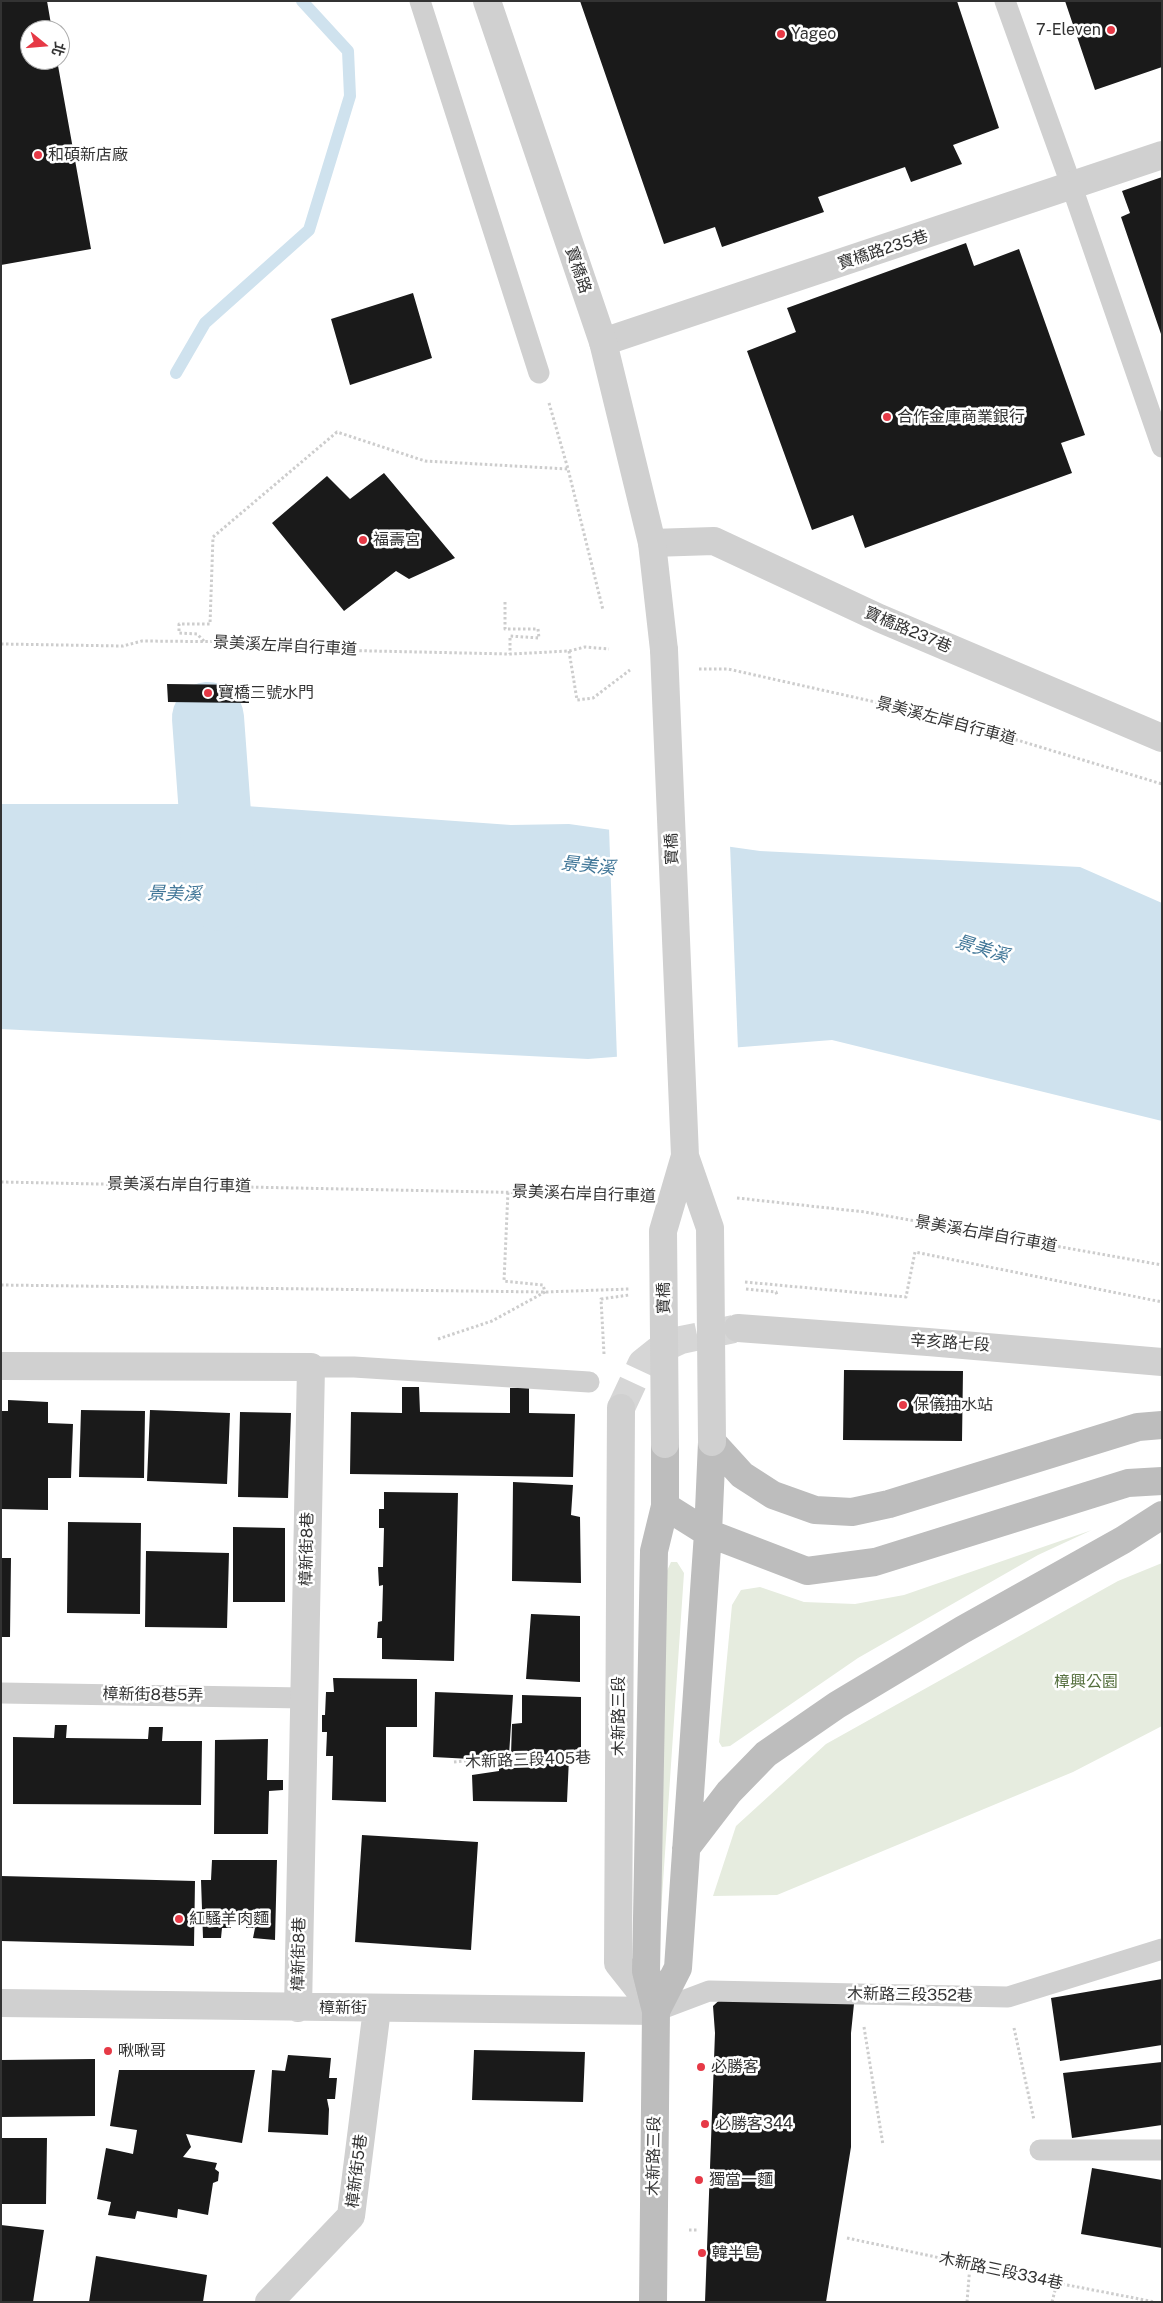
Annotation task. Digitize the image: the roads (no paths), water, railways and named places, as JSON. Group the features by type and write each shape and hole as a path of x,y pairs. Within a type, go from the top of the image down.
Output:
{"main road":[{"path":"712,1442 742,1475 773,1495 815,1510 852,1512 889,1504 1138,1427 1162,1425"},
{"name":"木新路三段","path":"656,2011 678,1968 708,1533 712,1442"},
{"name":"木新路三段","path":"652,2302 656,2011 646,1971 646,1951 654,1551 665,1506 665,1444"},
{"path":"665,1506 708,1533 807,1571 875,1562 1128,1483 1162,1481"},
{"path":"686,1848 729,1792 766,1754 837,1704 962,1630 1123,1540 1162,1515"}],"street":[{"name":"寶橋路","path":"488,1 603,342 652,543"},
{"name":"寶橋路235巷","path":"603,342 1072,187 1162,155"},
{"name":"寶橋路237巷","path":"652,543 714,541 879,618 1160,736"},
{"name":"寶橋","path":"652,543 664,650 685,1156 710,1228 712,1442"},
{"name":"寶橋","path":"665,1444 663,1231 685,1156"},
{"name":"辛亥路七段","path":"738,1328 1162,1362"},
{"path":"1,1366 311,1367"},
{"name":"樟新街8巷","path":"298,2008 311,1367"},
{"name":"木新路三段","path":"621,1408 618,1962 656,2011"},
{"name":"樟新街","path":"1,2003 656,2011"},
{"name":"樟新街5巷","path":"269,2301 351,2216 377,2009"}],"lane":[{"path":"420,1 539,374"},
{"path":"1005,1 1162,447"},
{"path":"311,1367 354,1367 589,1382"},
{"name":"樟新街8巷5弄","path":"1,1693 304,1698"},
{"name":"木新路三段352巷","path":"656,2011 709,1991 1008,1997 1162,1949"},
{"path":"1040,2150 1162,2150"}],"water":[{"name":"景美溪","path":"1,804 218,804 511,825 569,824 760,851 1080,867 1162,903 1162,1121 832,1040 588,1059 1,1029"}],"waterway":[{"path":"176,373 205,323 309,230 350,96 348,51 302,1"},
{"path":"208,718 221,895"}],"tunnel":[{"path":"621,1408 642,1363 657,1351 681,1340 734,1329"}],"place":[{"name":"7-Eleven","path":"1111,30"},
{"name":"Yageo","path":"781,34"},
{"name":"和碩新店廠","path":"38,155"},
{"name":"合作金庫商業銀行","path":"887,417"},
{"name":"福壽宮","path":"363,540"},
{"name":"寶橋三號水門","path":"208,693"},
{"name":"保儀抽水站","path":"903,1405"},
{"name":"紅騷羊肉麵","path":"179,1919"},
{"name":"啾啾哥","path":"108,2051"},
{"name":"必勝客","path":"701,2067"},
{"name":"必勝客344","path":"705,2124"},
{"name":"獨當一麵","path":"699,2180"},
{"name":"韓半島","path":"702,2253"}],"park label":[{"name":"樟興公園","path":"1086,1682"}]}
